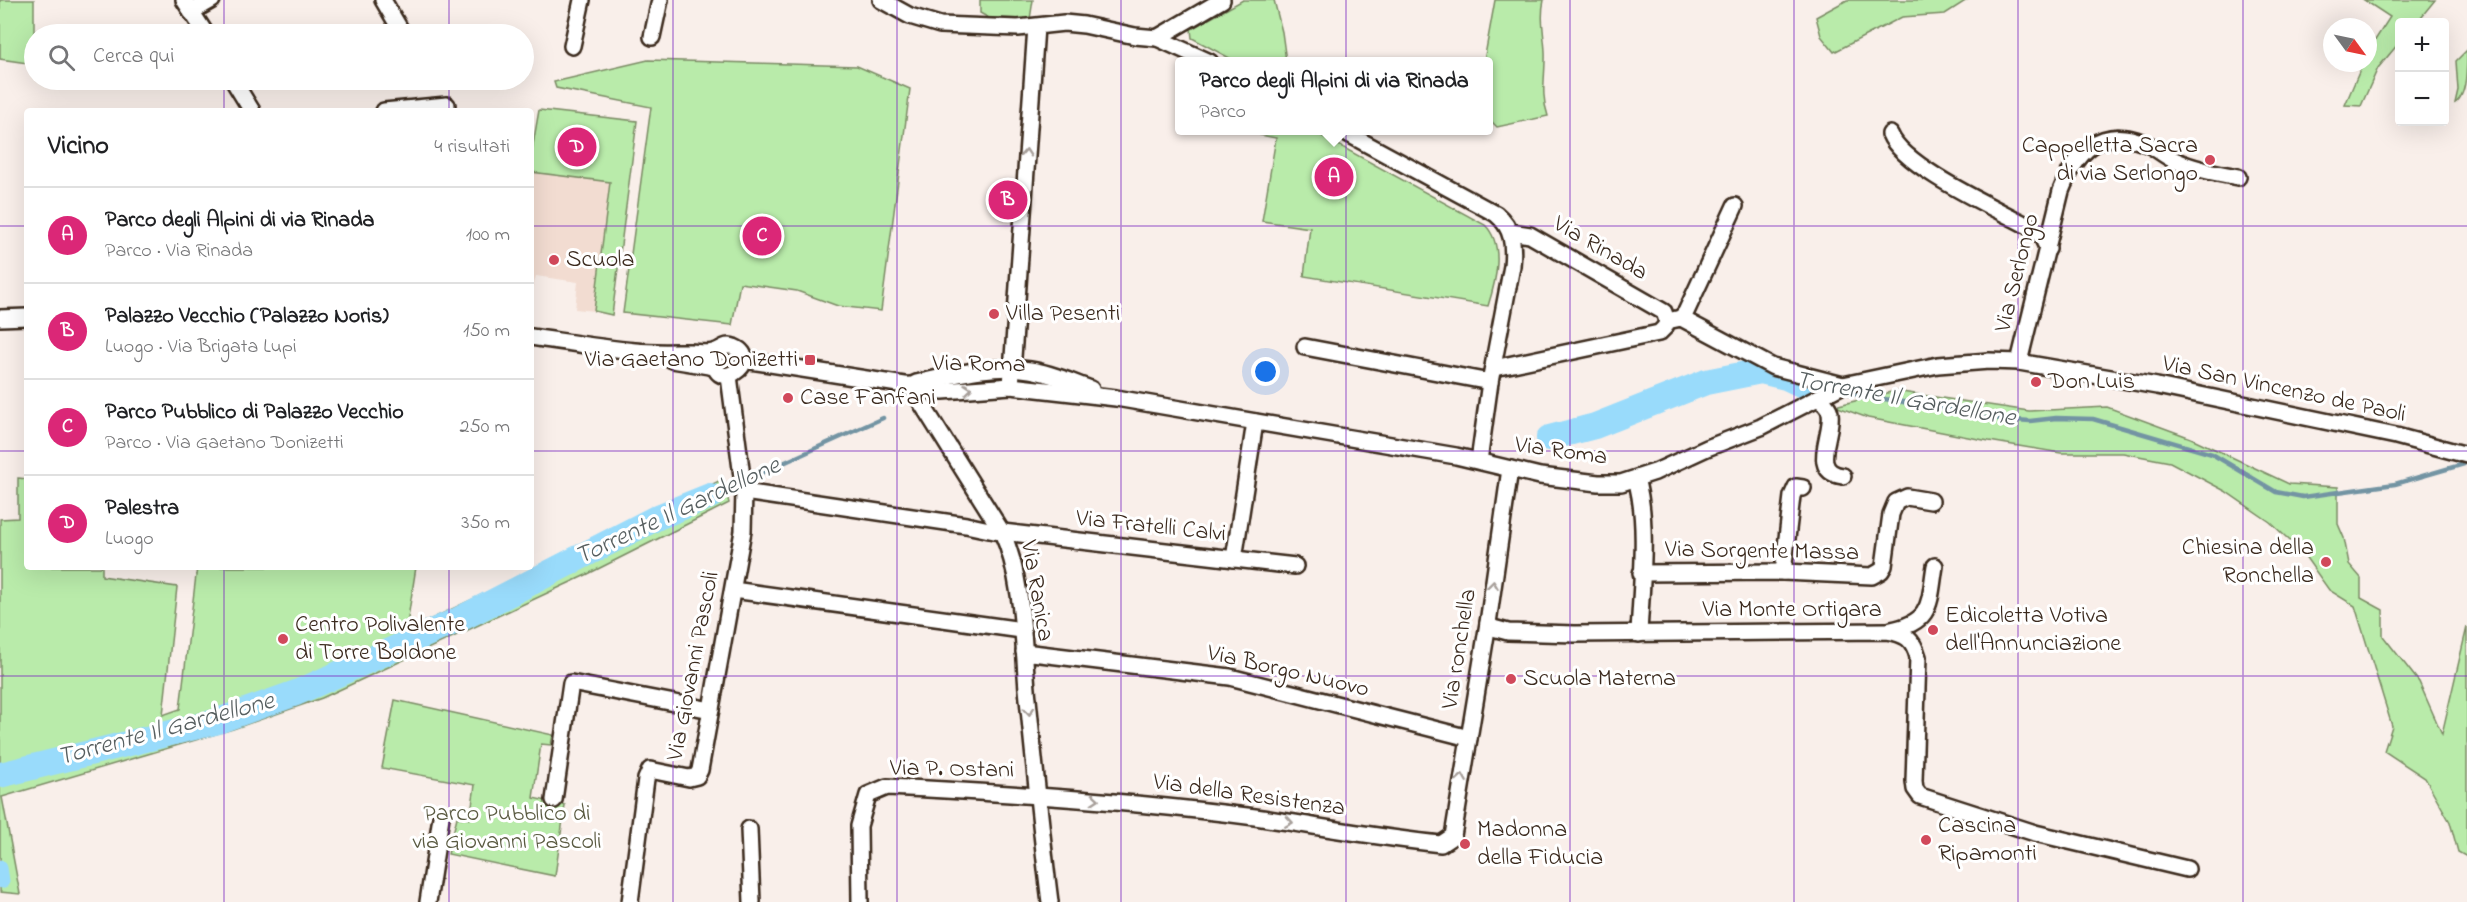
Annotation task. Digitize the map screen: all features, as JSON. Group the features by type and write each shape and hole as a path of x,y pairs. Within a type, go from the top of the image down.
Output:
{"street":[{"path":"200,24 188,6 212,0"},
{"path":"383,0 397,24"},
{"path":"572,46 582,0"},
{"path":"652,37 660,0"},
{"path":"881,0 910,16 940,25 1036,27 1064,23 1084,25 1135,36 1157,38 1199,57"},
{"path":"1157,38 1222,0"},
{"path":"1011,386 1036,27"},
{"path":"239,90 250,108"},
{"path":"416,108 447,105"},
{"path":"1890,134 1893,144 1918,164 2028,226 2041,235 2048,249"},
{"path":"1350,135 1496,214 1505,221 1510,232 1513,248 1512,266 1479,460"},
{"name":"Via Serlongo","path":"2019,362 2061,191 2070,167 2080,154 2096,143 2111,138 2127,138 2143,142 2170,158 2190,166 2238,177"},
{"path":"1305,347 1492,375 1659,333 1686,312 1735,206"},
{"name":"Via Rinada","path":"1510,232 1530,235 1664,312 1674,320 1773,367 1842,386"},
{"path":"0,318 24,317"},
{"path":"534,337 637,352 715,359"},
{"path":"727,346 735,347 741,352 744,360 742,368 736,374 729,376 722,374 715,359 727,346"},
{"path":"744,360 770,366 910,385"},
{"name":"Via Roma","path":"910,385 943,392 1011,386 1116,398 1479,460 1568,481 1621,483 1761,428 1842,386 1938,365 1989,361 2019,362"},
{"name":"Via San Vincenzo de Paoli","path":"2019,362 2157,386 2301,415 2396,436 2464,455"},
{"name":"Via Roma","path":"910,385 982,369 1011,368 1051,374 1116,398"},
{"name":"Via Giovanni Pascoli","path":"630,902 645,779 650,770 655,769 689,778 697,776 700,770 743,531 744,492 729,376"},
{"name":"Via Ranica","path":"910,385 1002,532 1010,549 1022,630 1037,794 1050,902"},
{"path":"1819,397 1830,413 1825,460 1834,476 1843,476"},
{"path":"1234,560 1255,422"},
{"name":"Via ronchella","path":"1453,836 1488,623 1510,469"},
{"name":"Via Sorgente Massa","path":"1636,479 1640,490 1642,532 1639,634"},
{"path":"1783,572 1792,496 1796,488 1803,488"},
{"name":"Via Fratelli Calvi","path":"744,492 1002,532 1295,566"},
{"name":"Via Sorgente Massa","path":"1641,573 1783,572 1877,575 1884,566 1891,514 1896,502 1907,497 1931,501"},
{"path":"1887,632 1905,627 1921,617 1928,606 1935,566"},
{"path":"733,590 1022,630"},
{"name":"Via Monte Ortigara","path":"1488,623 1493,628 1508,632 1639,634 1887,632 1903,634 1912,640 1918,657 1914,781 1915,789 1920,796 2035,833 2187,869"},
{"name":"Via Borgo Nuovo","path":"1024,652 1048,657 1230,677 1469,738"},
{"path":"554,800 571,683 711,710"},
{"name":"Via P. Ostani","path":"860,902 859,826 868,795 887,787 1037,794"},
{"name":"Via della Resistenza","path":"1037,794 1255,817 1410,841 1441,844 1453,836"},
{"path":"428,902 441,817"},
{"path":"749,829 752,902"}],"shaded area":[{"path":"534,172 610,182 594,311 575,309 578,282 536,276 534,283"}],"green space":[{"path":"0,0 34,0 34,24 24,24 24,63 0,59"},
{"path":"980,0 1033,0 1030,19 989,18 980,13"},
{"path":"1243,0 1274,0 1285,57 1228,57 1192,38 1191,29"},
{"path":"1495,0 1544,0 1542,19 1545,51 1544,92 1548,116 1497,127 1493,123 1493,57 1485,57"},
{"path":"1847,0 1967,0 1945,14 1902,17 1834,52 1821,36 1816,17"},
{"path":"2364,0 2435,0 2420,18 2395,18 2395,48 2377,70 2377,37 2390,17"},
{"path":"2467,50 2464,88 2455,103 2458,90 2456,61"},
{"path":"648,60 857,66 910,89 881,311 838,306 797,291 740,283 732,325 623,313 651,107 556,88 554,82"},
{"path":"2359,72 2376,72 2361,106 2345,105"},
{"path":"539,110 637,121 612,315 594,311 610,182 534,172 534,139"},
{"path":"1260,135 1320,135 1485,225 1491,233 1497,253 1496,275 1488,306 1304,276 1310,228 1262,221 1276,138"},
{"path":"1895,391 2029,411 2107,407 2191,438 2289,484 2338,487 2338,524 2344,538 2349,564 2361,578 2361,598 2383,610 2383,636 2419,682 2442,734 2467,627 2467,857 2458,852 2450,822 2425,778 2384,751 2392,726 2355,606 2329,590 2302,552 2270,522 2225,491 2170,462 2123,453 2061,453 1989,441 1868,418 1835,406"},
{"path":"18,478 24,479 24,570 102,570 102,576 177,587 163,715 180,709 197,570 416,570 406,631 723,479 729,503 586,575 322,698 233,729 2,797 20,894 0,892 0,519 18,518"},
{"name":"Parco Pubblico di via Giovanni Pascoli","path":"395,700 553,735 551,745 541,744 533,798 565,805 555,876 448,854 457,817 470,819 475,785 382,768"}],"waterway":[{"name":"Torrente Il Gardellone","path":"1549,438 1595,426 1706,382 1761,371 1786,377 1807,387"},
{"name":"Torrente Il Gardellone","path":"1807,387 1824,389"},
{"name":"Torrente Il Gardellone","path":"1841,392 1959,411 1974,417 2030,421 2056,418 2093,419 2212,454 2276,492 2303,497 2395,484 2464,464 2467,460"},
{"name":"Torrente Il Gardellone","path":"710,496 883,418"},
{"name":"Torrente Il Gardellone","path":"0,775 215,722 296,693 458,620 658,517 710,496"},
{"path":"0,868 2,881"}],"place":[{"name":"Palestra","path":"577,147"},
{"name":"Cappelletta Sacra di via Serlongo","path":"2210,160"},
{"name":"Parco degli Alpini di via Rinada","path":"1334,177"},
{"name":"Palazzo Vecchio (Palazzo Noris)","path":"1008,200"},
{"name":"Parco Pubblico di Palazzo Vecchio","path":"762,236"},
{"name":"Scuola","path":"554,260"},
{"name":"Villa Pesenti","path":"994,314"},
{"name":"Via Gaetano Donizetti","path":"810,360"},
{"name":"Don Luis","path":"2036,382"},
{"name":"Case Fanfani","path":"788,398"},
{"name":"Chiesina della Ronchella","path":"2326,562"},
{"name":"Edicoletta Votiva dell'Annunciazione","path":"1933,630"},
{"name":"Centro Polivalente di Torre Boldone","path":"283,639"},
{"name":"Scuola Materna","path":"1511,679"},
{"name":"Cascina Ripamonti","path":"1926,840"},
{"name":"Madonna della Fiducia","path":"1465,844"}]}
